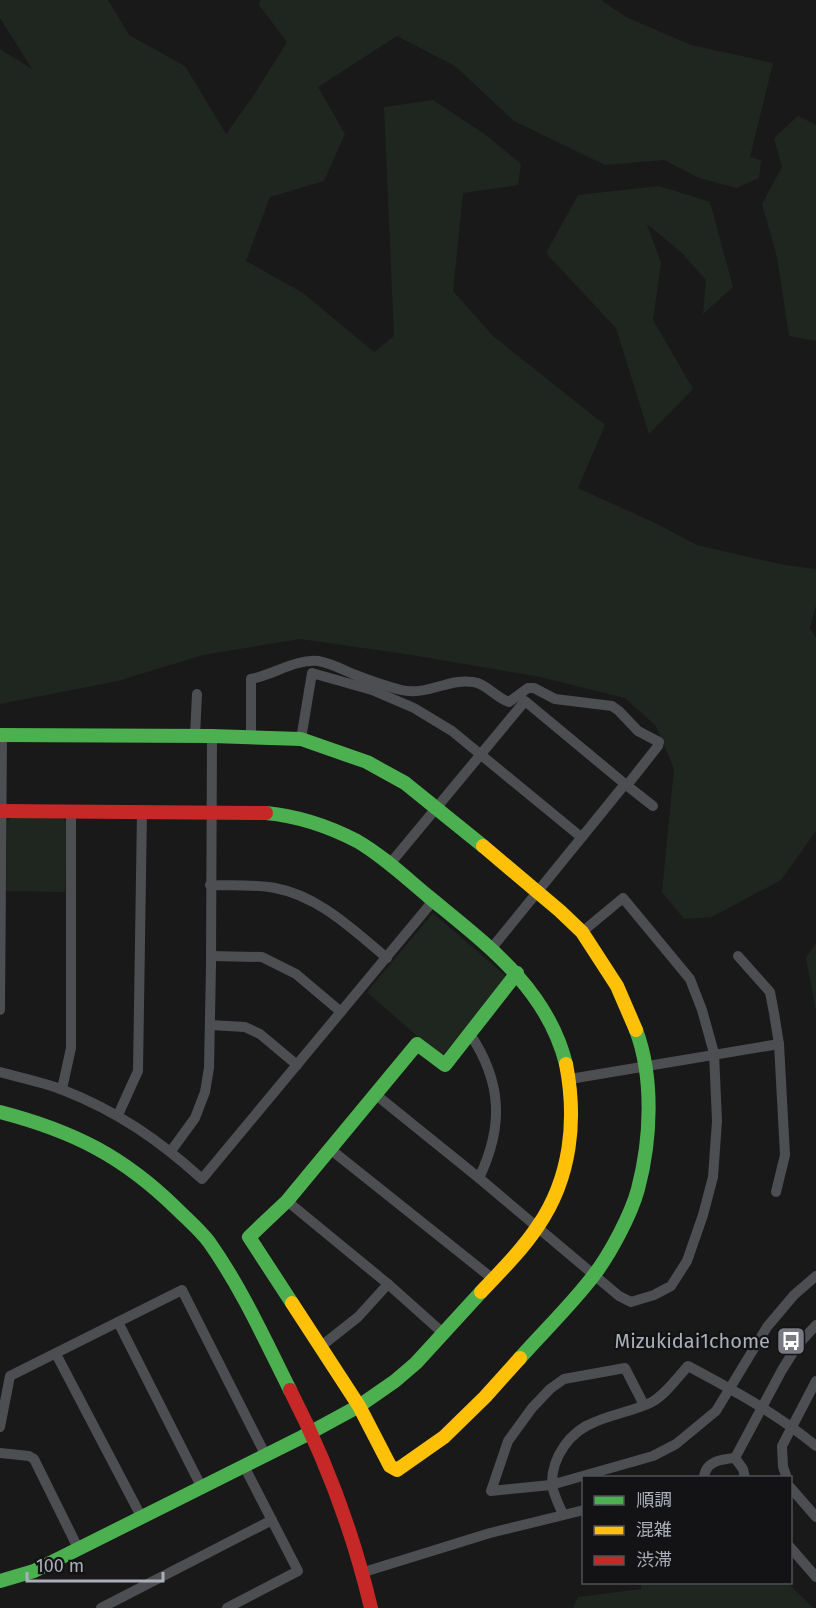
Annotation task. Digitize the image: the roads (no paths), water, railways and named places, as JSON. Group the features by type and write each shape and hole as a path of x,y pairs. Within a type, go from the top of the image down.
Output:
{"street":[{"path":"251,737 251,679 267,676 288,666 305,662 324,663 400,690 413,692 432,690 465,681 477,682 502,700 509,702 528,688 534,688 555,699 612,706 638,731 659,742 628,784 625,784 491,949"},
{"path":"302,739 312,673 372,690 414,708 452,731 581,837"},
{"path":"195,736 197,694"},
{"path":"389,865 525,701 653,806"},
{"path":"0,1010 1,735 212,736 302,739 367,762 405,783 537,891 582,932 624,1002 637,1033 645,1066 648,1100 646,1145 638,1190 624,1225 595,1274 485,1397 444,1437 397,1470 390,1466 359,1406 249,1237 287,1201 417,1044 445,1065 517,973"},
{"path":"171,1151 195,1118 205,1092 209,1068 212,736"},
{"path":"0,811 260,813 303,818 354,839 370,849 491,949 517,973 537,998 554,1028 570,1079 572,1123 568,1158 556,1192 537,1228 444,1334 397,1380 342,1416 270,1454 79,1550 34,1571 0,1581"},
{"path":"118,1115 138,1071 142,811"},
{"path":"62,1089 71,1048 71,812"},
{"path":"210,885 260,886 289,892 319,904 387,958"},
{"path":"375,1094 619,1296 631,1302 654,1295 671,1286 687,1261 704,1215 715,1166 717,1121 714,1053 702,1010 690,979 623,898 582,932"},
{"path":"0,1072 62,1089 118,1115 171,1151 202,1179 433,901"},
{"path":"211,956 262,957 270,960 297,974 340,1012"},
{"path":"738,956 770,992 779,1044 785,1155 776,1192"},
{"path":"210,1026 245,1027 260,1034 297,1065"},
{"path":"470,1034 483,1054 495,1099 495,1137 479,1178"},
{"path":"570,1079 714,1053 779,1044"},
{"path":"0,1112 44,1124 81,1139 113,1157 138,1173 161,1193 207,1240 246,1305 294,1395 348,1520 372,1608"},
{"path":"330,1149 493,1279"},
{"path":"287,1201 388,1284 444,1334"},
{"path":"583,1476 653,1456 676,1444 716,1411 767,1327 794,1295 816,1276"},
{"path":"320,1347 358,1317 388,1284"},
{"path":"0,1427 10,1376 182,1290 270,1454"},
{"path":"118,1322 202,1488"},
{"path":"735,1458 797,1346 816,1325"},
{"path":"56,1354 142,1518"},
{"path":"563,1514 552,1485 555,1466 561,1450 574,1433 593,1422 655,1400 688,1366 762,1406 816,1446"},
{"path":"582,1476 552,1485 491,1491 508,1441 532,1408 550,1389 564,1379 625,1368 644,1405"},
{"path":"786,1476 783,1467 782,1446 816,1381"},
{"path":"0,1453 29,1456 34,1459 79,1550"},
{"path":"705,1476 712,1462 735,1458"},
{"path":"735,1458 743,1468 745,1476"},
{"path":"227,1608 298,1571 244,1466"},
{"path":"792,1489 816,1517"},
{"path":"364,1572 490,1533 582,1510"},
{"path":"101,1608 272,1520"},
{"path":"792,1549 816,1577"}],"place":[{"name":"Mizukidai1chome","path":"791,1341"}]}
